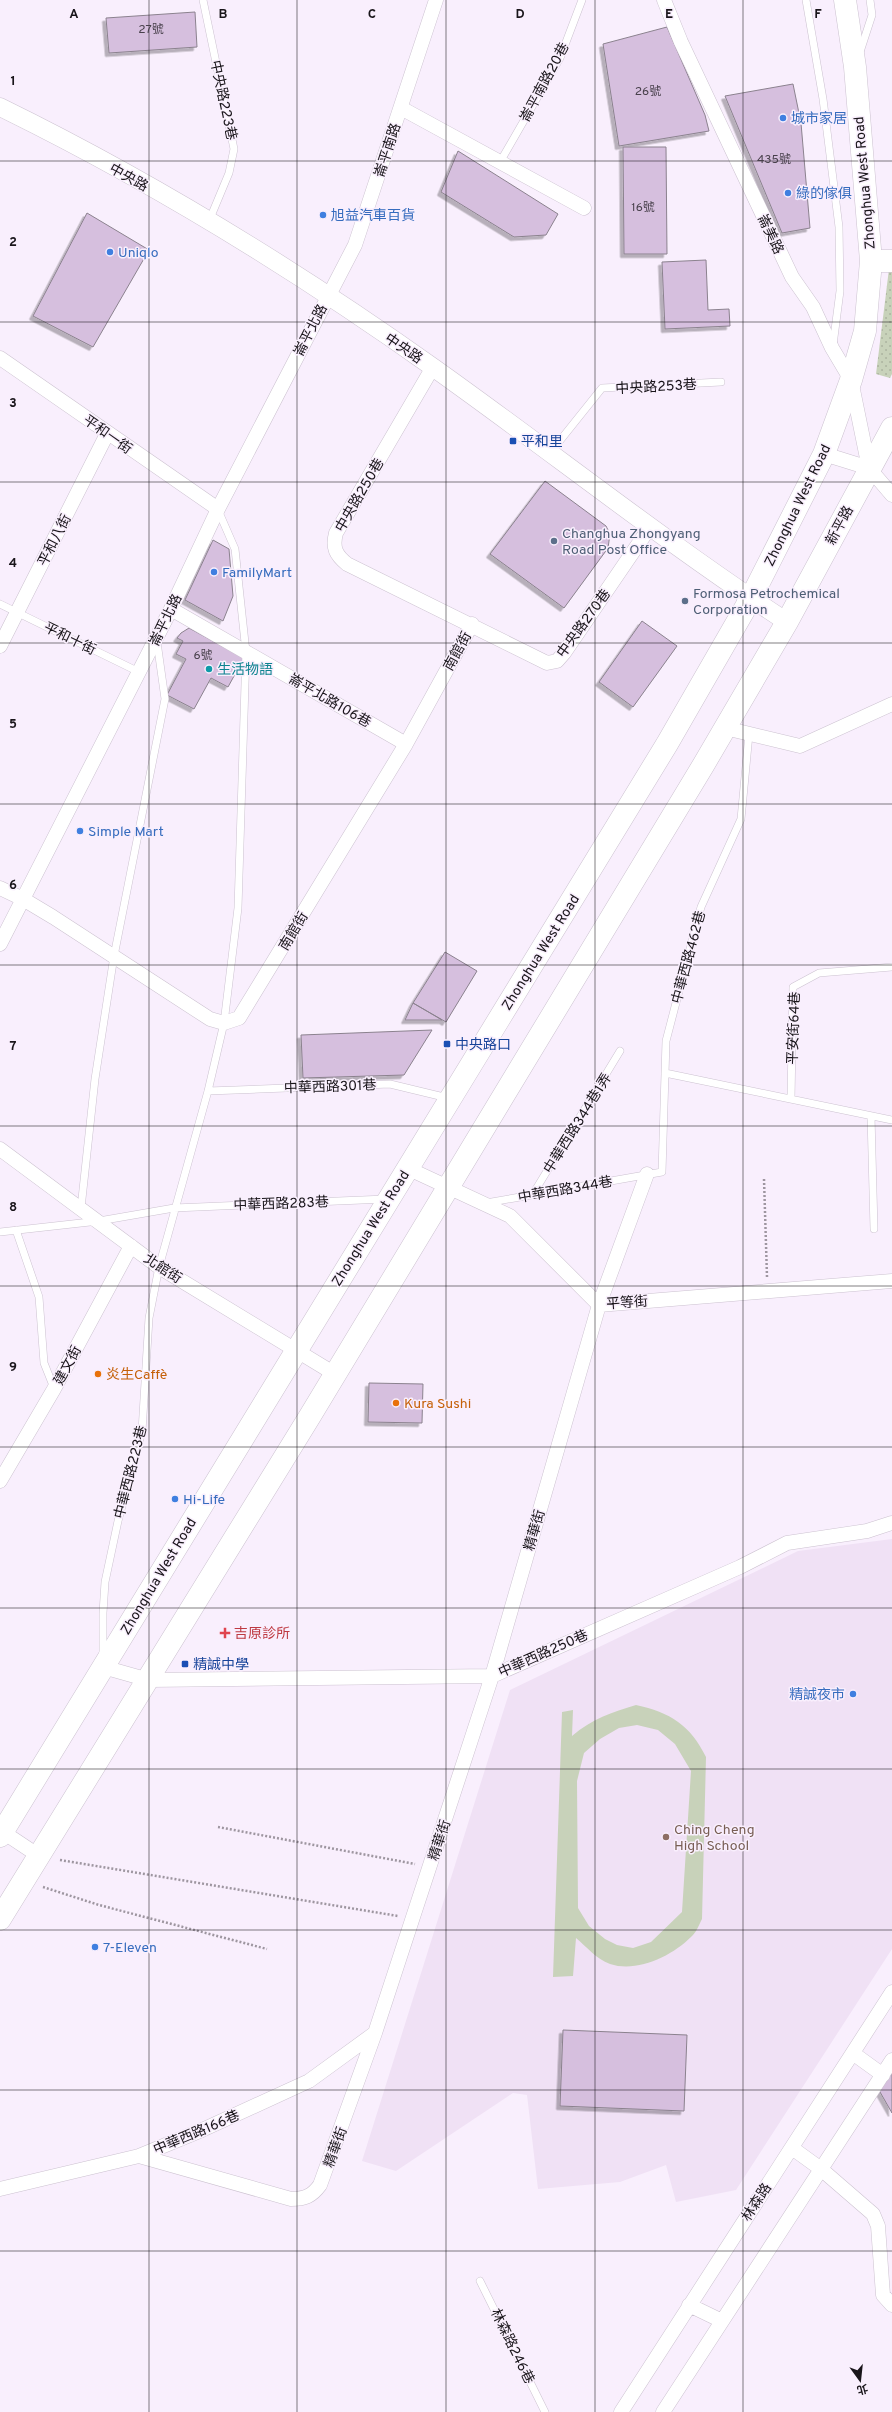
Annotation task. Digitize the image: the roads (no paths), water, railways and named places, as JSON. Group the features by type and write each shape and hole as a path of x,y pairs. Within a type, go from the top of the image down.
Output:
{"main road":[{"name":"Zhonghua West Road","path":"1,1832 667,744 751,598 824,454 851,380 865,331 871,261 855,67 845,0"},
{"path":"871,261 892,261"},
{"name":"新平路","path":"787,622 892,428"},
{"path":"0,1919 449,1187 725,728 787,622"}],"street":[{"name":"崙平南路","path":"328,295 356,245 436,0"},
{"name":"崙美路","path":"664,0 681,42 792,277 814,307 832,348 851,380 869,468"},
{"name":"中央路","path":"0,107 44,129 208,221 328,295 433,367 650,527 787,622"},
{"path":"401,108 584,208"},
{"name":"崙平北路","path":"0,944 156,639 218,509 328,295"},
{"name":"平和一街","path":"0,358 107,434 218,509"},
{"name":"中央路250巷","path":"433,367 336,533 333,544 338,556 347,564 472,624"},
{"name":"平和八街","path":"0,646 107,434"},
{"path":"824,454 869,468 892,495"},
{"name":"中央路270巷","path":"472,624 547,663 556,661 564,653 650,527"},
{"name":"崙平北路106巷","path":"171,609 406,744"},
{"name":"南館街","path":"224,1022 239,1018 246,1010 406,744 472,624"},
{"path":"725,728 800,746 892,704"},
{"path":"0,888 23,899 210,1019 224,1022"},
{"name":"北館街","path":"0,1150 99,1221 159,1267 335,1374"},
{"name":"平等街","path":"407,1168 510,1216 600,1305 892,1281"},
{"name":"精華街","path":"139,2156 283,2198 303,2199 313,2195 324,2177 375,2033 492,1676 600,1305 646,1174"},
{"name":"建文街","path":"0,1481 54,1389 131,1246"},
{"name":"中華西路250巷","path":"103,1667 148,1680 492,1676 740,1567 787,1543 867,1531 892,1523"},
{"path":"1,1832 39,1856"},
{"name":"林森路","path":"621,2412 689,2305 854,2054 892,1992"},
{"name":"中華西路166巷","path":"0,2189 139,2156 240,2114 309,2081 375,2033"},
{"path":"854,2054 883,2075"},
{"path":"663,2412 892,2060"},
{"path":"792,2148 821,2169 873,2214 878,2226 883,2295 892,2305"},
{"path":"689,2305 722,2321"}],"lane":[{"name":"中央路223巷","path":"203,0 234,149 229,173 208,221"},
{"name":"崙平南路20巷","path":"500,162 560,58 582,0"},
{"path":"806,0 823,99 839,227 840,291 832,348"},
{"path":"855,67 872,15 870,0"},
{"name":"中央路253巷","path":"550,453 602,388 721,382"},
{"name":"中華西路223巷","path":"103,1667 102,1613 105,1582 118,1521 142,1431 149,1318 159,1267 174,1208 208,1091 224,1022 238,908 246,652 235,549 218,509"},
{"name":"平和十街","path":"0,604 139,672"},
{"path":"81,1208 95,1079 114,956 165,699 156,639"},
{"name":"中華西路462巷","path":"646,1174 662,1172 666,1041 701,907 741,819 749,734"},
{"name":"平安街64巷","path":"791,1099 793,987 819,973 892,968"},
{"name":"中華西路344巷1弄","path":"533,1194 620,1051"},
{"path":"665,1073 892,1120"},
{"name":"中華西路301巷","path":"208,1091 390,1084 450,1098"},
{"path":"871,1116 874,1229"},
{"name":"中華西路344巷","path":"482,1203 646,1174"},
{"name":"中華西路283巷","path":"99,1221 174,1208 388,1199"},
{"path":"0,1232 99,1221"},
{"path":"16,1230 39,1297 44,1363 54,1389"},
{"name":"林森路246巷","path":"480,2281 546,2412"}],"place":[{"name":"城市家居","path":"783,118"},
{"name":"綠的傢俱","path":"788,193"},
{"name":"旭益汽車百貨","path":"323,215"},
{"name":"Uniqlo","path":"110,252"},
{"name":"平和里","path":"513,441"},
{"name":"Changhua Zhongyang Road Post Office","path":"554,541"},
{"name":"FamilyMart","path":"214,572"},
{"name":"Formosa Petrochemical Corporation","path":"685,601"},
{"name":"生活物語","path":"209,669"},
{"name":"Simple Mart","path":"80,831"},
{"name":"中央路口","path":"447,1044"},
{"name":"炎生Caffè","path":"98,1374"},
{"name":"Kura Sushi","path":"396,1403"},
{"name":"Hi-Life","path":"175,1499"},
{"name":"吉原診所","path":"225,1633"},
{"name":"精誠中學","path":"185,1664"},
{"name":"精誠夜市","path":"853,1694"},
{"name":"Ching Cheng High School","path":"666,1837"},
{"name":"7-Eleven","path":"95,1947"}]}
